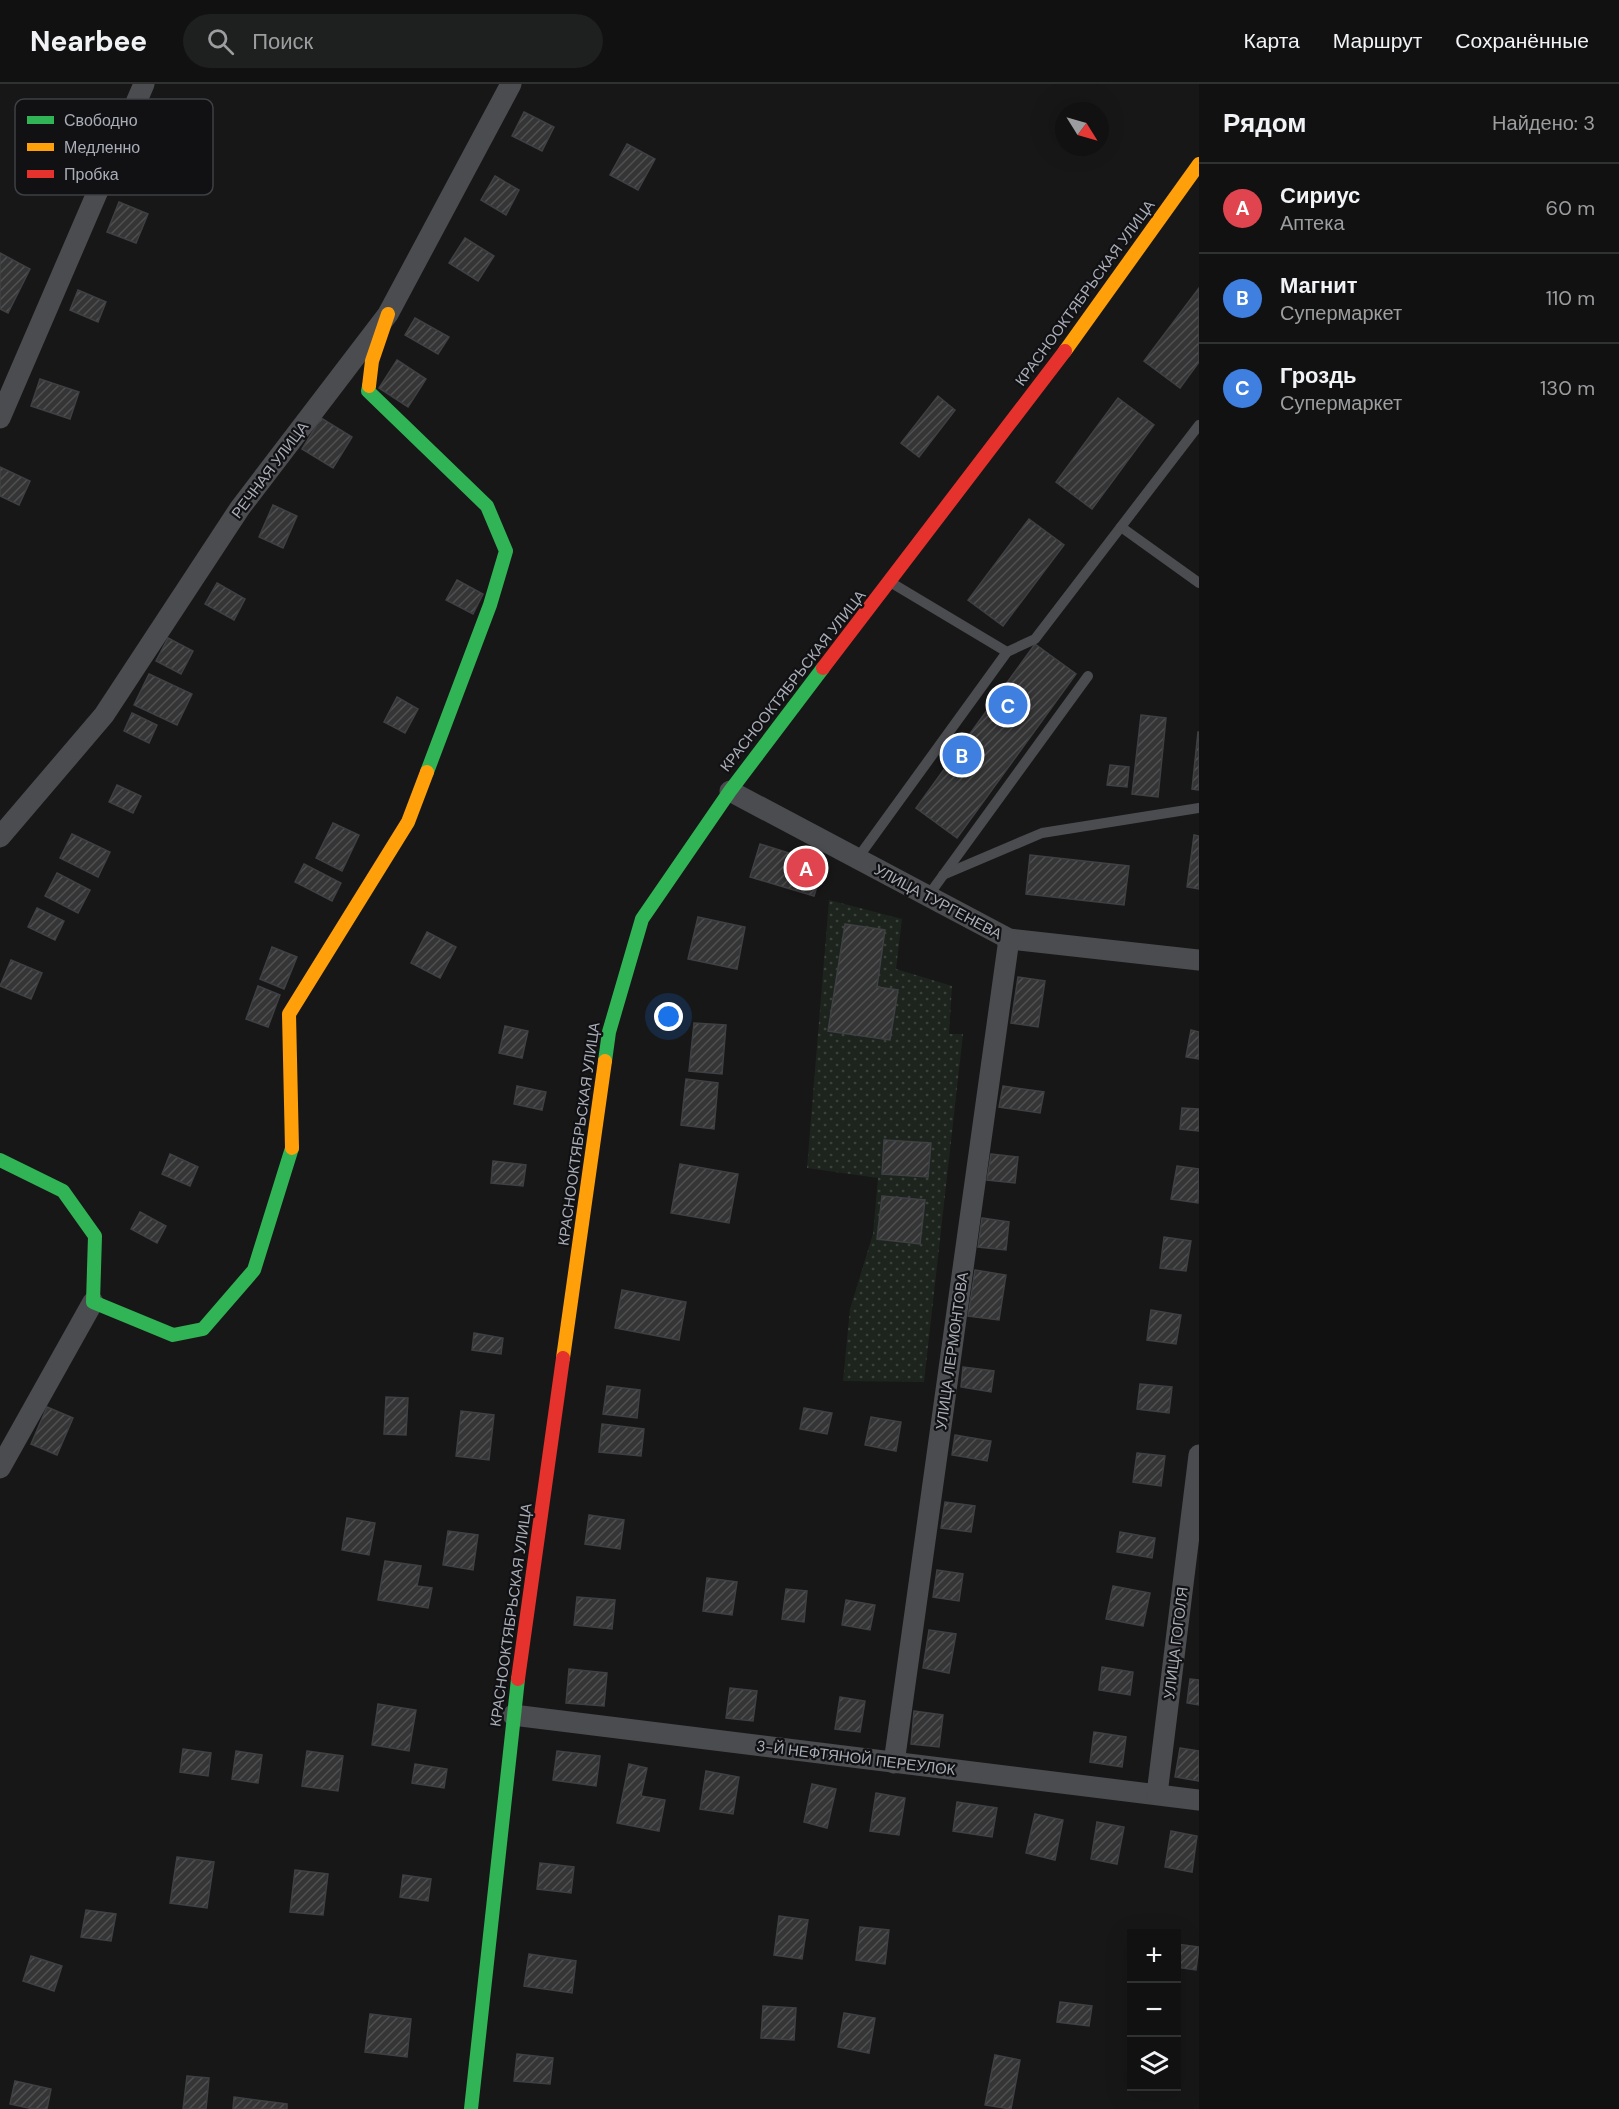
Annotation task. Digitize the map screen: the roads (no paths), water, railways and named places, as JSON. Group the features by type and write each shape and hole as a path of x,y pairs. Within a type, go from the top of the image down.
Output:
{"street":[{"path":"138,99 144,84"},
{"name":"РЕЧНАЯ УЛИЦА","path":"0,837 104,715 240,508 388,314 511,84"},
{"name":"КРАСНООКТЯБРЬСКАЯ УЛИЦА","path":"471,2109 513,1715 609,1032 642,919 730,791 1063,353 1199,164"},
{"path":"0,418 96,195"},
{"path":"93,1302 172,1335 203,1329 254,1270 291,1148 289,1014 408,822 490,605 506,551 487,506 368,391 372,361 388,314"},
{"name":"УЛИЦА ТУРГЕНЕВА","path":"730,791 1010,939 1199,960"},
{"name":"УЛИЦА ЛЕРМОНТОВА","path":"894,1763 1010,939"},
{"path":"0,1160 63,1191 95,1236 93,1302 0,1468"},
{"name":"УЛИЦА ГОГОЛЯ","path":"1157,1794 1199,1455"},
{"name":"3-Й НЕФТЯНОЙ ПЕРЕУЛОК","path":"513,1715 1199,1800"}],"lane":[{"path":"858,859 1007,652 1035,639 1199,425"},
{"path":"1121,527 1199,583"},
{"path":"890,582 1007,652"},
{"path":"928,896 1088,676"},
{"path":"943,875 1042,833 1199,808"}],"place":[{"name":"Гроздь","path":"1008,705"},
{"name":"Магнит","path":"962,755"},
{"name":"Сириус","path":"806,868"}]}
